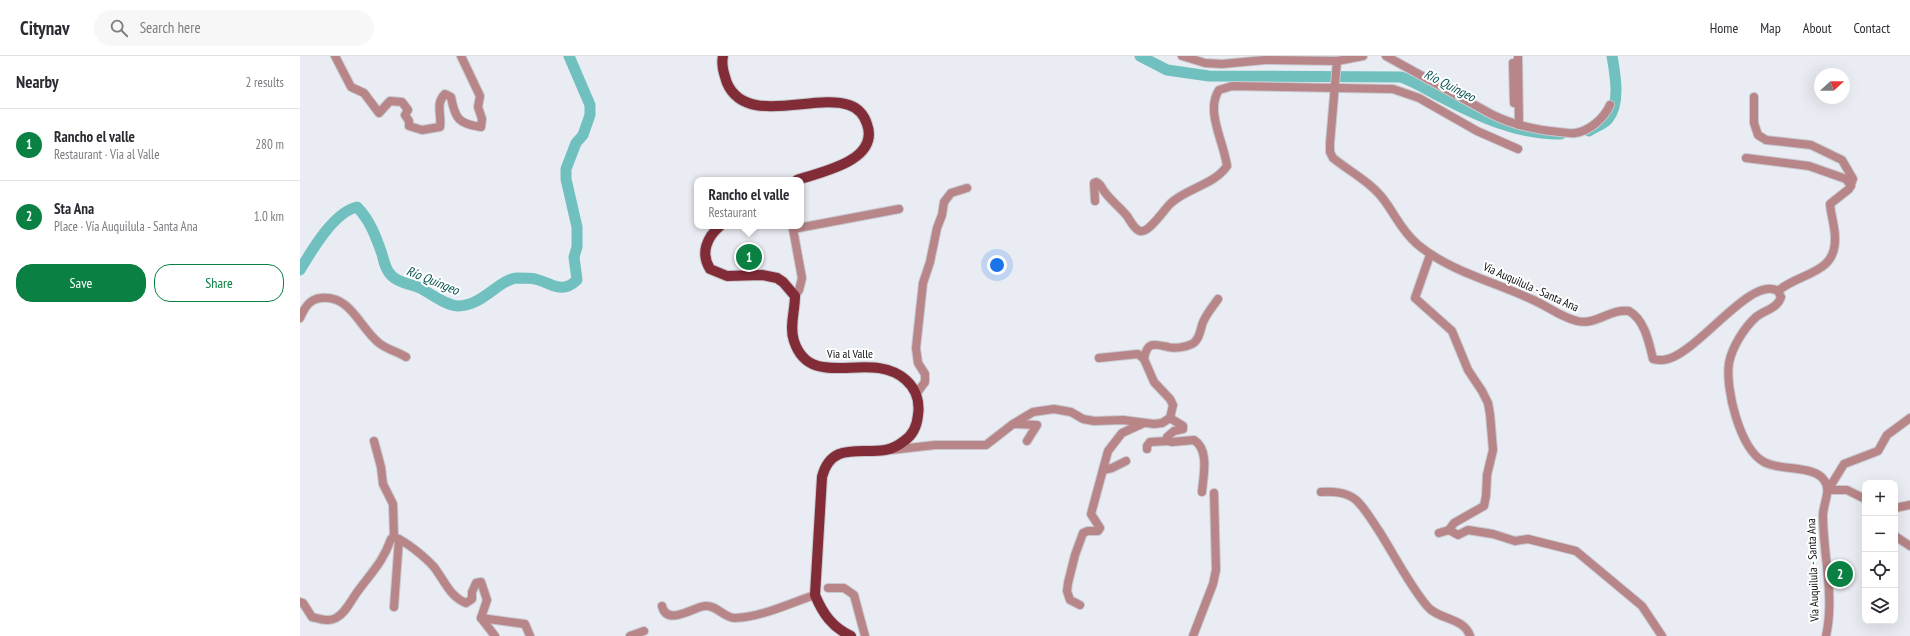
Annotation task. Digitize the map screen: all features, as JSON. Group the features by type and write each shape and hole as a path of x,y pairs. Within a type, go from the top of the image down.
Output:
{"main road":[{"path":"723,56 723,73 729,86 735,94 744,101 762,106 829,102 841,103 857,109 866,120 868,135 867,143 858,156 832,169 804,178"},
{"path":"717,229 708,239 706,245 706,259 710,269 727,276 762,275 777,278 783,282 795,296"},
{"name":"Via al Valle","path":"795,296 792,331 797,348 806,360 811,364 830,368 863,366 884,367 899,374 913,387 916,394"},
{"path":"851,636 841,631 831,623 822,611 815,595 821,484 824,470 833,458 843,452 886,450 898,445 913,434 918,417 916,394"}],"street":[{"path":"335,56 351,87 364,93 379,113 390,101 402,102 408,110 405,115 409,121 409,126 422,130 440,127 440,100 445,94 451,97 453,108 458,118 466,125 481,127 482,118 478,107 480,96 461,56"},
{"path":"1182,56 1205,63 1222,64 1309,58 1337,64 1363,56"},
{"path":"1386,56 1395,62 1407,66 1447,91 1516,125 1546,131 1576,133 1592,126 1605,116 1610,105"},
{"path":"1513,56 1516,125"},
{"path":"1516,125 1518,56"},
{"name":"Vía Auquilula - Santa Ana","path":"1337,64 1330,143 1330,152 1333,158 1376,191 1384,200 1399,226 1430,255 1446,264 1529,298 1578,322 1587,322 1618,312 1629,311 1637,318 1646,332 1653,359 1658,360 1673,357 1700,339 1733,307 1746,298 1763,290 1772,289 1778,291"},
{"path":"1095,201 1094,183 1096,182 1100,183 1111,200 1126,215 1138,231 1146,230 1173,201 1214,178 1227,166 1220,136 1213,118 1216,94 1219,90 1232,86 1335,85 1400,91 1419,98 1477,132 1518,149"},
{"path":"1754,97 1754,123 1758,134 1766,140 1811,145 1842,160 1853,178 1851,186 1845,193 1830,204 1835,238 1830,259 1821,268 1778,291 1781,297 1780,301 1758,316 1747,326 1734,348 1729,361 1727,377 1734,414 1744,436 1757,456 1764,462 1775,466 1819,475 1825,481 1828,490 1852,492 1862,497"},
{"path":"1746,158 1809,166 1846,178 1851,186"},
{"path":"916,394 925,382 925,374 918,363 916,348 923,283 930,262 944,202 950,193 967,188"},
{"path":"804,225 899,208"},
{"path":"793,229 802,278 799,290 795,296"},
{"path":"1430,255 1415,298 1452,331 1456,337 1468,370 1488,403 1493,450 1486,475 1486,496 1484,506 1454,522 1449,530 1439,533"},
{"path":"300,318 304,308 316,299 328,297 342,301 379,343 406,356"},
{"path":"1144,359 1145,352 1150,346 1156,344 1169,348 1177,348 1192,344 1197,340 1207,313 1218,299"},
{"path":"886,450 935,445 986,445 1013,424 1033,412 1054,409 1071,412 1083,418 1094,421 1123,420 1162,423 1170,418 1173,405 1170,398 1154,382 1144,359 1138,354 1100,358"},
{"path":"1168,441 1167,437 1170,433 1184,429 1183,426 1170,418"},
{"name":"Vía Auquilula - Santa Ana","path":"1826,636 1829,600 1823,513 1828,490 1844,464 1878,451 1887,435 1910,418"},
{"path":"1080,605 1070,600 1067,591 1068,584 1075,555 1083,533 1088,531 1098,531 1100,528 1091,514 1108,451 1114,441 1122,433 1145,422"},
{"path":"1013,424 1037,425 1027,441"},
{"path":"1147,449 1150,442 1194,440 1198,443 1204,459 1202,492"},
{"path":"374,441 381,467 383,484 393,504 397,538 394,607"},
{"path":"1103,470 1112,468 1126,461"},
{"path":"1321,492 1339,493 1355,499 1371,518 1428,608 1457,621 1468,631 1470,636"},
{"path":"1852,492 1853,495 1862,503"},
{"path":"1193,636 1213,584 1216,570 1214,494"},
{"path":"1898,507 1910,505"},
{"path":"1449,530 1458,536 1468,530 1493,534 1515,541 1528,539 1576,551 1642,606 1662,636"},
{"path":"300,602 303,603 312,617 329,621 337,617 343,613 384,558 391,539 397,538 433,566 451,593 459,601 466,603 472,599 474,585 476,582 481,582 487,600 481,618"},
{"path":"1898,538 1910,546"},
{"path":"828,588 844,588 854,595 865,636"},
{"path":"662,606 663,610 669,615 675,616 704,606 714,607 727,616 736,618 770,610 815,595"},
{"path":"481,618 495,636"},
{"path":"481,618 525,624 530,636"},
{"path":"630,636 644,631"}],"waterway":[{"name":"Río Quingeo","path":"300,270 317,243 332,224 348,210 357,207 366,217 372,229 388,272 395,279 418,287 449,304 458,306 475,302 510,279 535,279 556,287 566,287 577,280 574,257 577,247 577,227 566,179 566,169 576,143 583,135 590,115 590,105 569,56"},
{"name":"Río Quingeo","path":"1140,56 1167,70 1209,76 1401,77 1416,83 1468,111 1498,123 1529,131 1561,134"},
{"name":"Río Quingeo","path":"1589,131 1606,121 1615,105 1616,88 1612,56"}],"place":[{"name":"Rancho el valle","path":"749,257"},
{"name":"Sta Ana","path":"1840,574"}]}
